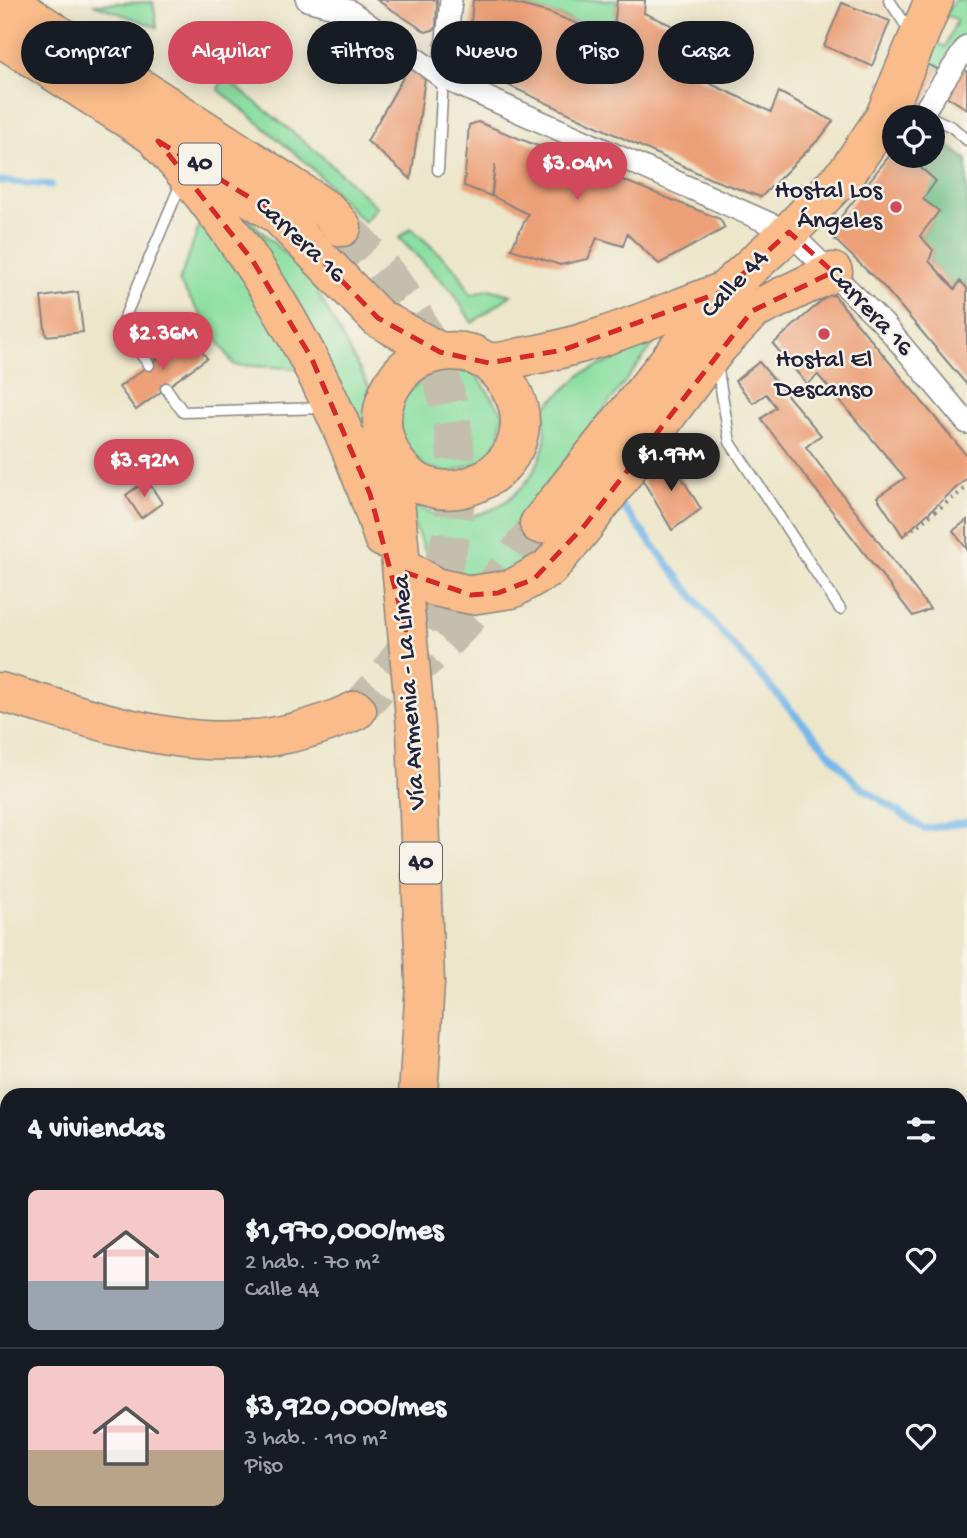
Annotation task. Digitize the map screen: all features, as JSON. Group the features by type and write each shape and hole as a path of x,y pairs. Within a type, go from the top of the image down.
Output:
{"highway":[{"name":"Carrera 16","path":"5,0 297,190 328,211 342,227"},
{"name":"Calle 44","path":"910,105 916,42 933,0"},
{"name":"Carrera 16","path":"0,37 158,141 214,172 278,215 378,318 440,352"},
{"path":"158,141 186,172 245,249 284,308 336,408 370,494 406,630"},
{"name":"Calle 44","path":"539,524 724,290 789,232 848,171 882,141"},
{"path":"404,568 435,587 471,595 498,593 534,579 556,560 585,525 717,348 752,311 833,272"},
{"path":"489,363 564,350 724,290 717,348"},
{"path":"378,318 388,391"},
{"path":"520,413 564,350"},
{"path":"457,351 489,363 504,376 520,413 514,450 489,479 472,487 454,490 435,488 411,476 391,456 383,435 382,413 388,391 401,373 419,359 440,352 457,351"},
{"name":"Vía Armenia - La Línea","path":"391,456 404,568 406,630 416,728 425,983 418,1088"},
{"path":"0,692 155,734 205,742 244,742 289,735 356,710"}],"street":[{"name":"Carrera 16","path":"307,0 351,5 431,68"},
{"path":"449,21 451,0"},
{"path":"919,105 967,46"},
{"name":"Carrera 16","path":"456,84 789,232 883,323 967,423"}],"lane":[{"path":"889,0 916,42"},
{"path":"439,170 443,84"},
{"path":"945,124 967,140"},
{"path":"149,365 121,326 186,172"},
{"path":"717,348 718,375 730,442 840,609"},
{"path":"166,388 183,412 336,408"}],"path":[{"path":"907,533 967,487"}],"highlighted area":[{"path":"158,141 278,215 378,318 440,352 489,363 563,350 724,291 789,232 833,272 752,311 585,525 534,579 498,593 471,595 404,572 406,630 370,494 311,357 253,261"}],"shaded area":[{"path":"833,0 897,0 890,21"}],"green space":[{"path":"501,0 617,0 615,21 571,21"},
{"path":"954,0 967,0 967,61 940,71 927,64 936,42 945,47 957,20 946,15"},
{"path":"153,2 157,27 154,26 154,21 140,21 93,4"},
{"path":"220,84 233,84 316,151 377,207 364,222 311,167 218,89"},
{"path":"945,143 967,160 967,288 960,281 955,289 929,261 933,250 920,236 938,212 923,199 909,168 945,168"},
{"path":"217,190 308,275 372,392 364,436"},
{"path":"205,210 306,369 234,365 179,282"},
{"path":"411,228 458,271 471,295 489,289 511,295 472,323 453,292 399,238"},
{"path":"656,341 514,527 547,550 493,582 439,575 429,560 404,501 434,514 462,517 495,508 510,499 532,473 540,457 545,440 544,408 583,373"},
{"path":"436,367 474,372 503,413 499,439 484,460 449,473 424,466 399,438 399,400"}],"building":[{"path":"377,0 437,0 436,21 431,21 431,30 426,32 417,26 417,21 409,21"},
{"path":"473,0 501,0 550,13 570,21 556,21 556,84 644,84 644,21 615,21 617,0 645,0 644,13 662,21 658,21 658,84 711,84 771,112 779,92 833,121 821,137 761,197 711,179 506,84 542,84 542,21 471,21"},
{"path":"842,3 890,21 872,66 824,46"},
{"path":"927,64 940,70 924,105 908,103"},
{"path":"962,68 967,71 967,109 946,96"},
{"path":"417,72 425,78 411,179 367,141 399,84 417,84"},
{"path":"478,122 720,219 725,228 659,264 627,234 623,246 597,238 588,259 560,265 511,249 528,214 492,196 495,164 491,196 464,186 469,125"},
{"path":"882,165 882,168 921,168 936,181 923,199 939,211 920,236 933,250 929,261 955,289 960,281 967,288 967,385 884,287 828,233"},
{"path":"78,292 83,332 46,336 41,297"},
{"path":"834,295 967,456 967,478 903,536 877,497 905,478 818,375 807,384 773,344 827,296"},
{"path":"190,335 207,358 136,410 119,387"},
{"path":"759,362 821,435 806,447 930,609 913,616 761,419 776,407 766,394 753,403 735,381"},
{"path":"669,457 701,509 672,530 641,477"},
{"path":"147,480 162,503 141,518 126,495"},
{"path":"967,520 967,549 953,531"}],"waterway":[{"path":"0,181 51,185"},
{"path":"619,502 718,628 857,784 924,829 967,822"}],"tunnel":[{"path":"342,227 390,280 425,338 448,400 456,465 452,530 434,594 402,654 357,710"},
{"path":"401,678 441,645 459,626 493,587 539,524"}],"place":[{"name":"Hostal Los Ángeles","path":"896,207"},
{"name":"Hostal El Descanso","path":"824,334"}]}
